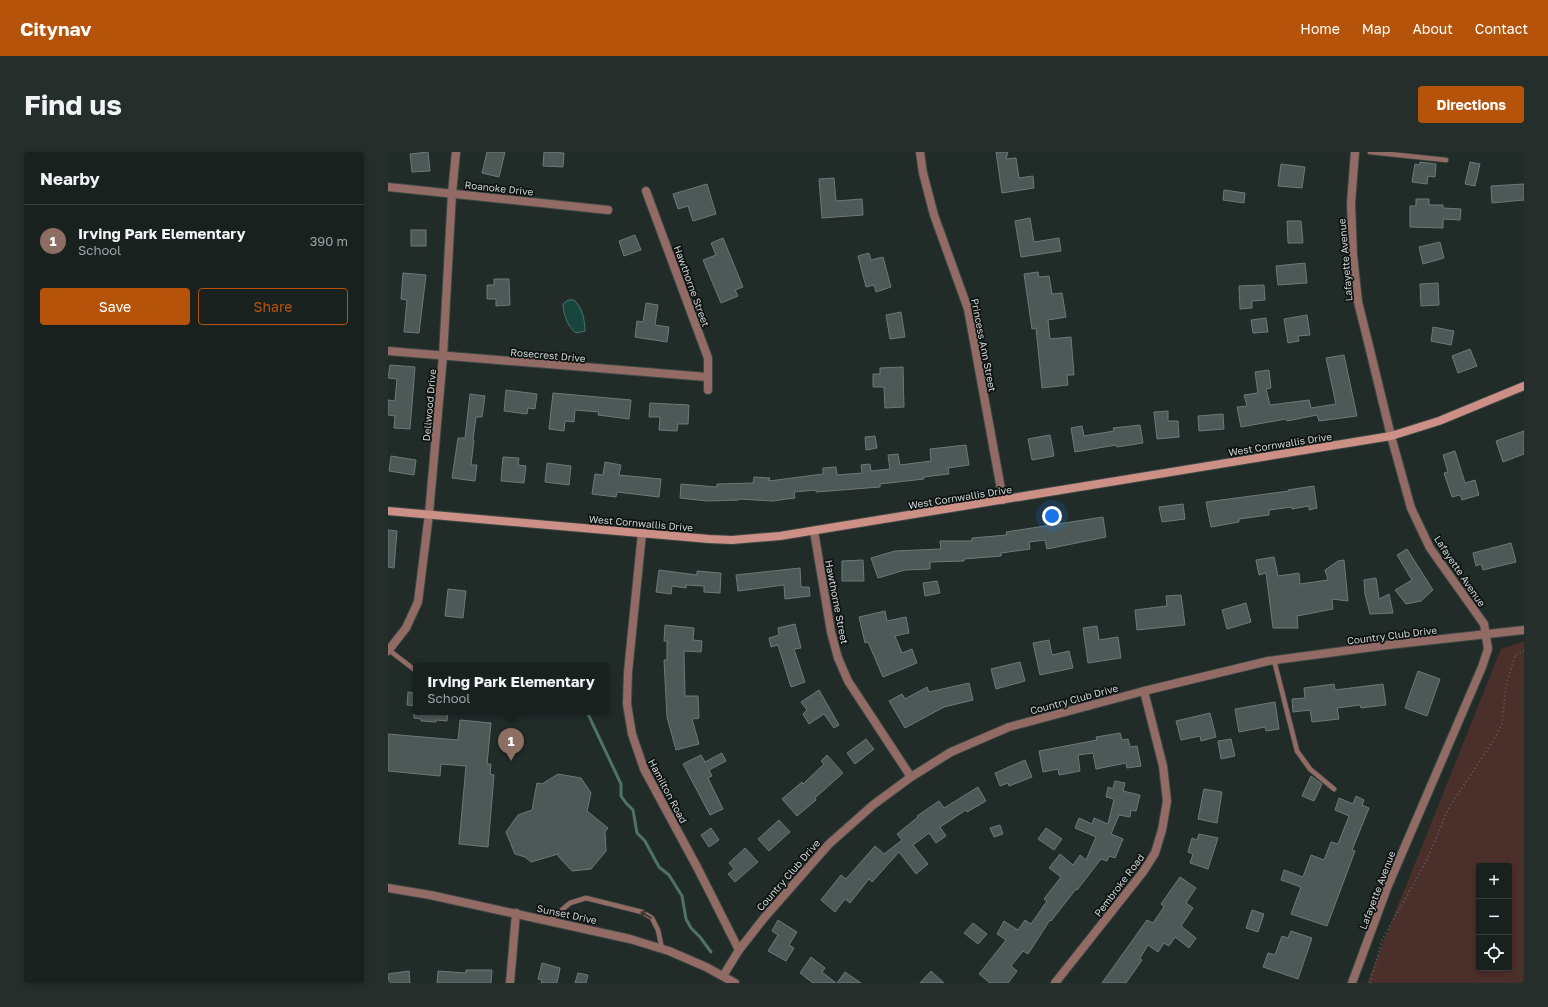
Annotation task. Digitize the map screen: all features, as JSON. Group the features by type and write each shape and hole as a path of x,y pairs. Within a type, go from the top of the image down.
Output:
{"street":[{"name":"Dellwood Drive","path":"388,650 406,628 418,602 429,514 443,356 452,193 456,152"},
{"name":"Princess Ann Street","path":"920,152 923,173 934,215 955,269 968,309 1004,500"},
{"name":"Lafayette Avenue","path":"1352,983 1387,888 1482,667 1488,649 1487,635 1484,624 1430,548 1411,508 1391,436 1358,302 1353,255 1351,203 1355,152"},
{"name":"Roanoke Drive","path":"388,187 608,210"},
{"name":"Hawthorne Street","path":"646,191 708,358 708,390"},
{"name":"Rosecrest Drive","path":"388,351 707,377"},
{"name":"West Cornwallis Drive","path":"388,511 709,539 732,540 780,536 1391,436 1439,421 1524,386"},
{"name":"Hawthorne Street","path":"814,530 831,632 838,658 848,681 911,777"},
{"name":"Hamilton Road","path":"642,533 628,672 627,704 632,734 644,768 739,950"},
{"name":"Country Club Drive","path":"724,976 739,950 768,912 830,844 873,805 911,777 951,752 1008,727 1144,691 1274,660 1524,630"},
{"name":"Pembroke Road","path":"1055,983 1143,872 1155,853 1162,830 1167,801 1163,766 1144,691"},
{"name":"Sunset Drive","path":"388,888 516,913 549,922 596,930 662,949 706,967 735,983"},
{"path":"510,983 516,913"}],"lane":[{"path":"1370,152 1446,160"},
{"path":"388,650 413,669"},
{"path":"1274,660 1297,751 1310,768 1334,789"},
{"path":"549,922 570,903 586,898 642,912 652,918 658,930 662,949"}],"path":[{"path":"1370,983 1383,938 1426,862 1448,809 1492,743 1502,724 1506,686 1515,655 1524,651"}],"shaded area":[{"path":"568,300 574,300 579,306 584,318 585,331 576,333 568,324 563,304"},
{"path":"1524,641 1524,983 1367,983 1501,649"}],"building":[{"path":"428,152 430,171 412,172 410,154"},
{"path":"487,152 505,152 499,177 482,173"},
{"path":"544,152 564,153 563,167 543,166"},
{"path":"996,152 1008,152 1006,159 1016,158 1019,178 1033,176 1034,188 1002,193"},
{"path":"1420,162 1436,164 1435,177 1428,176 1427,184 1412,182 1415,164 1419,165"},
{"path":"1470,162 1480,164 1475,186 1465,184"},
{"path":"1281,164 1305,167 1302,188 1278,186"},
{"path":"834,178 836,201 862,199 863,215 822,218 819,179"},
{"path":"707,184 716,214 693,221 688,206 678,209 673,194"},
{"path":"1524,184 1524,200 1492,203 1491,186"},
{"path":"1224,190 1245,193 1244,203 1223,200"},
{"path":"1416,199 1429,199 1429,205 1443,205 1443,208 1461,209 1460,220 1443,219 1443,228 1410,227 1410,206 1416,206"},
{"path":"1030,218 1034,242 1059,238 1061,251 1021,257 1015,221"},
{"path":"1287,221 1301,221 1303,243 1288,243"},
{"path":"411,230 426,230 426,246 411,246"},
{"path":"635,235 641,250 624,256 619,241"},
{"path":"723,238 743,287 735,290 738,296 721,303 703,260 716,255 711,243"},
{"path":"1440,242 1444,258 1423,264 1419,247"},
{"path":"869,253 871,260 883,257 891,287 876,292 874,285 866,287 858,256"},
{"path":"1305,263 1307,283 1278,285 1276,266"},
{"path":"1038,272 1039,277 1049,276 1052,294 1062,293 1066,317 1048,320 1050,339 1071,337 1074,375 1067,375 1068,385 1042,388 1036,328 1032,329 1024,274"},
{"path":"403,273 426,275 419,333 404,332 407,300 401,299"},
{"path":"494,279 509,279 510,305 496,306 496,299 487,299 487,285 494,285"},
{"path":"1438,283 1439,305 1421,306 1420,284"},
{"path":"1264,285 1265,300 1252,301 1252,308 1240,309 1239,286"},
{"path":"646,303 658,305 655,325 669,327 667,342 635,337 637,321 643,322"},
{"path":"901,312 905,337 890,339 886,315"},
{"path":"1307,315 1310,335 1298,336 1299,341 1288,343 1284,319"},
{"path":"1266,318 1268,332 1253,333 1251,320"},
{"path":"1433,327 1454,331 1451,345 1431,341"},
{"path":"1470,349 1477,366 1458,373 1452,356"},
{"path":"1344,355 1357,416 1319,421 1317,415 1287,421 1286,419 1241,427 1237,407 1247,406 1244,395 1258,393 1255,372 1269,370 1271,388 1266,389 1270,405 1309,400 1311,408 1336,404 1326,358"},
{"path":"390,365 415,367 410,429 394,428 395,416 388,415 388,400 395,401 397,379 388,378"},
{"path":"903,367 904,407 885,408 884,387 873,387 873,374 880,374 880,368"},
{"path":"506,390 537,394 535,409 528,408 527,414 504,411"},
{"path":"553,393 631,400 629,419 598,415 599,412 575,410 574,422 565,421 564,431 549,429"},
{"path":"470,394 485,396 482,417 476,417 473,439 471,465 477,465 475,481 452,478 458,438 465,438"},
{"path":"650,403 689,405 688,424 678,424 677,431 659,430 660,417 649,417"},
{"path":"1168,411 1168,421 1178,421 1179,437 1157,439 1154,412"},
{"path":"1223,414 1224,429 1199,431 1198,416"},
{"path":"1140,425 1143,443 1117,447 1116,445 1075,452 1071,428 1082,426 1084,436 1114,431 1113,428"},
{"path":"1524,431 1524,454 1503,462 1496,441"},
{"path":"1050,435 1054,456 1032,460 1028,439"},
{"path":"875,436 877,448 866,450 865,437"},
{"path":"966,445 969,465 948,468 949,474 923,477 924,479 880,484 880,487 816,492 816,490 794,492 795,498 772,501 739,499 707,501 680,498 681,484 717,487 717,484 753,483 754,477 770,478 769,481 823,474 823,468 836,467 837,475 862,473 861,465 870,464 871,471 890,469 888,455 898,454 900,465 931,461 930,449"},
{"path":"1455,451 1465,483 1475,480 1479,495 1462,500 1460,495 1452,497 1444,473 1448,472 1443,455"},
{"path":"391,456 416,460 414,475 389,471"},
{"path":"503,457 519,458 518,465 526,466 524,483 501,481"},
{"path":"605,462 621,465 619,475 661,479 659,497 617,492 616,497 592,494 595,474 603,475"},
{"path":"547,463 571,466 569,485 545,482"},
{"path":"1314,486 1317,508 1309,510 1309,506 1292,509 1292,507 1269,510 1269,515 1239,519 1239,522 1211,527 1206,502 1289,491 1288,490"},
{"path":"1183,504 1185,519 1162,522 1159,507"},
{"path":"1103,517 1106,537 1047,549 1045,540 1029,542 1030,549 1001,553 1001,556 964,559 964,561 930,562 930,569 905,570 878,578 871,558 895,551 941,549 940,541 972,541 972,538 1007,535 1006,532"},
{"path":"388,530 397,531 394,568 388,567"},
{"path":"1511,543 1516,562 1483,570 1481,564 1476,566 1473,553"},
{"path":"1407,549 1433,590 1421,601 1406,604 1395,590 1412,580 1397,555"},
{"path":"1274,557 1278,576 1299,573 1300,584 1328,580 1325,570 1338,561 1344,560 1348,601 1332,599 1333,609 1297,616 1298,628 1273,628 1266,573 1259,575 1256,560"},
{"path":"863,560 864,581 842,581 842,561"},
{"path":"800,568 801,587 809,587 810,596 785,599 784,585 738,591 736,575"},
{"path":"659,570 697,575 697,571 721,573 720,593 704,592 704,586 686,585 686,588 672,586 671,594 656,592"},
{"path":"1376,578 1379,599 1389,594 1393,613 1370,614 1365,594 1364,580"},
{"path":"937,581 940,593 925,596 923,583"},
{"path":"448,589 466,591 463,618 445,616"},
{"path":"1181,595 1185,625 1137,630 1135,610 1167,606 1166,596"},
{"path":"1246,603 1251,622 1227,629 1222,610"},
{"path":"885,611 887,621 906,617 909,633 895,636 902,653 912,649 917,663 883,677 868,642 865,643 859,617"},
{"path":"795,624 801,648 794,649 805,682 791,687 778,645 771,647 769,638 779,635 778,628"},
{"path":"665,625 694,628 693,640 702,641 701,652 684,651 685,696 698,696 699,718 692,719 699,744 676,750 667,717 664,660 667,660 667,641 664,641"},
{"path":"1097,626 1099,640 1118,637 1121,658 1088,663 1083,628"},
{"path":"1049,640 1052,655 1069,651 1073,668 1040,675 1033,643"},
{"path":"1020,662 1025,681 996,689 991,669"},
{"path":"1418,671 1440,679 1427,716 1405,708"},
{"path":"969,683 973,700 944,707 905,728 889,701 902,694 905,699 927,687 929,692"},
{"path":"1334,684 1335,690 1383,684 1386,705 1361,708 1360,705 1337,708 1339,719 1312,722 1310,710 1293,712 1292,699 1305,698 1304,688"},
{"path":"819,690 839,725 834,728 824,714 809,724 803,714 807,710 801,702"},
{"path":"408,692 413,693 413,706 407,705"},
{"path":"1275,702 1279,729 1266,731 1265,727 1239,732 1235,709"},
{"path":"1210,713 1216,737 1201,741 1200,736 1181,740 1176,721"},
{"path":"414,715 448,715 447,721 436,720 436,722 421,721 421,719 414,718"},
{"path":"460,720 491,723 487,764 491,764 490,774 494,775 488,847 459,844 466,766 441,764 440,776 388,771 388,734 458,740"},
{"path":"1120,733 1122,740 1128,739 1130,747 1137,746 1141,766 1127,768 1126,763 1096,769 1093,753 1078,755 1080,771 1059,775 1058,769 1043,772 1039,751 1097,740 1096,737"},
{"path":"866,739 874,749 855,764 847,753"},
{"path":"1231,739 1235,756 1221,759 1218,741"},
{"path":"722,753 726,761 709,770 712,776 708,778 723,809 710,815 683,764 701,755 705,762"},
{"path":"827,755 843,773 815,798 816,800 797,816 782,799 802,782 803,784 824,764 821,761"},
{"path":"1025,760 1032,777 1009,786 1008,783 1000,786 995,773"},
{"path":"558,774 581,778 591,793 587,811 608,828 605,832 606,851 591,869 572,871 558,856 558,854 531,862 525,857 515,854 506,832 518,815 532,810 537,783 542,784"},
{"path":"1311,776 1322,784 1314,801 1302,796"},
{"path":"1115,781 1125,783 1123,791 1140,795 1136,811 1131,810 1130,817 1119,815 1111,834 1123,839 1115,858 1109,856 1107,861 1101,859 1077,890 1076,889 1051,921 1050,920 1028,954 1023,951 1011,966 1017,971 1008,983 990,983 979,974 1006,940 997,934 1004,921 1018,930 1025,920 1031,924 1047,901 1044,899 1061,877 1049,868 1060,854 1073,865 1080,855 1086,860 1096,837 1075,828 1079,818 1092,824 1094,818 1108,824 1114,799 1106,797 1108,787 1113,789"},
{"path":"978,787 986,801 967,812 966,810 940,827 946,836 936,843 929,833 913,845 928,864 916,874 899,852 872,882 869,879 850,903 845,899 835,912 821,900 841,875 846,879 875,846 884,854 902,840 897,834 918,817 917,816 939,801 944,808"},
{"path":"1204,789 1222,792 1217,823 1198,819"},
{"path":"1356,796 1364,800 1362,805 1369,808 1352,850 1355,851 1327,926 1291,914 1301,887 1281,880 1284,870 1303,877 1311,855 1324,860 1331,842 1338,844 1349,816 1335,810 1339,798 1353,804"},
{"path":"779,820 790,832 769,851 758,839"},
{"path":"1000,825 1003,834 994,837 990,828"},
{"path":"711,828 719,840 709,847 701,835"},
{"path":"1046,828 1062,839 1054,850 1038,839"},
{"path":"1199,834 1218,838 1208,869 1190,863 1193,854 1188,852 1192,838 1197,840"},
{"path":"745,848 758,862 735,882 728,874 734,869 729,863"},
{"path":"1180,877 1196,888 1186,903 1193,908 1181,926 1196,938 1189,948 1175,937 1169,946 1164,943 1158,952 1148,945 1140,958 1142,960 1126,983 1102,983 1147,920 1153,923 1164,907 1161,904"},
{"path":"1252,910 1264,914 1258,932 1246,928"},
{"path":"778,920 797,932 789,945 794,948 786,961 768,951 778,935 772,931"},
{"path":"973,923 987,934 978,944 964,933"},
{"path":"1291,931 1312,938 1298,979 1263,967 1268,953 1275,955 1282,936 1288,938"},
{"path":"811,957 825,968 822,972 836,983 813,983 800,973"},
{"path":"542,963 560,968 557,983 541,983 542,980 538,979"},
{"path":"466,970 492,970 491,983 437,983 438,971 466,973"},
{"path":"409,971 410,983 388,983 388,974"},
{"path":"931,971 944,983 920,983"},
{"path":"845,972 861,983 837,983"},
{"path":"578,973 588,975 586,983 575,983"}],"waterway":[{"path":"588,715 621,784 621,796 633,810 637,833 645,841 659,867 669,875 682,896 686,919 691,928 711,952"}],"place":[{"name":"Irving Park Elementary","path":"511,761"}]}
